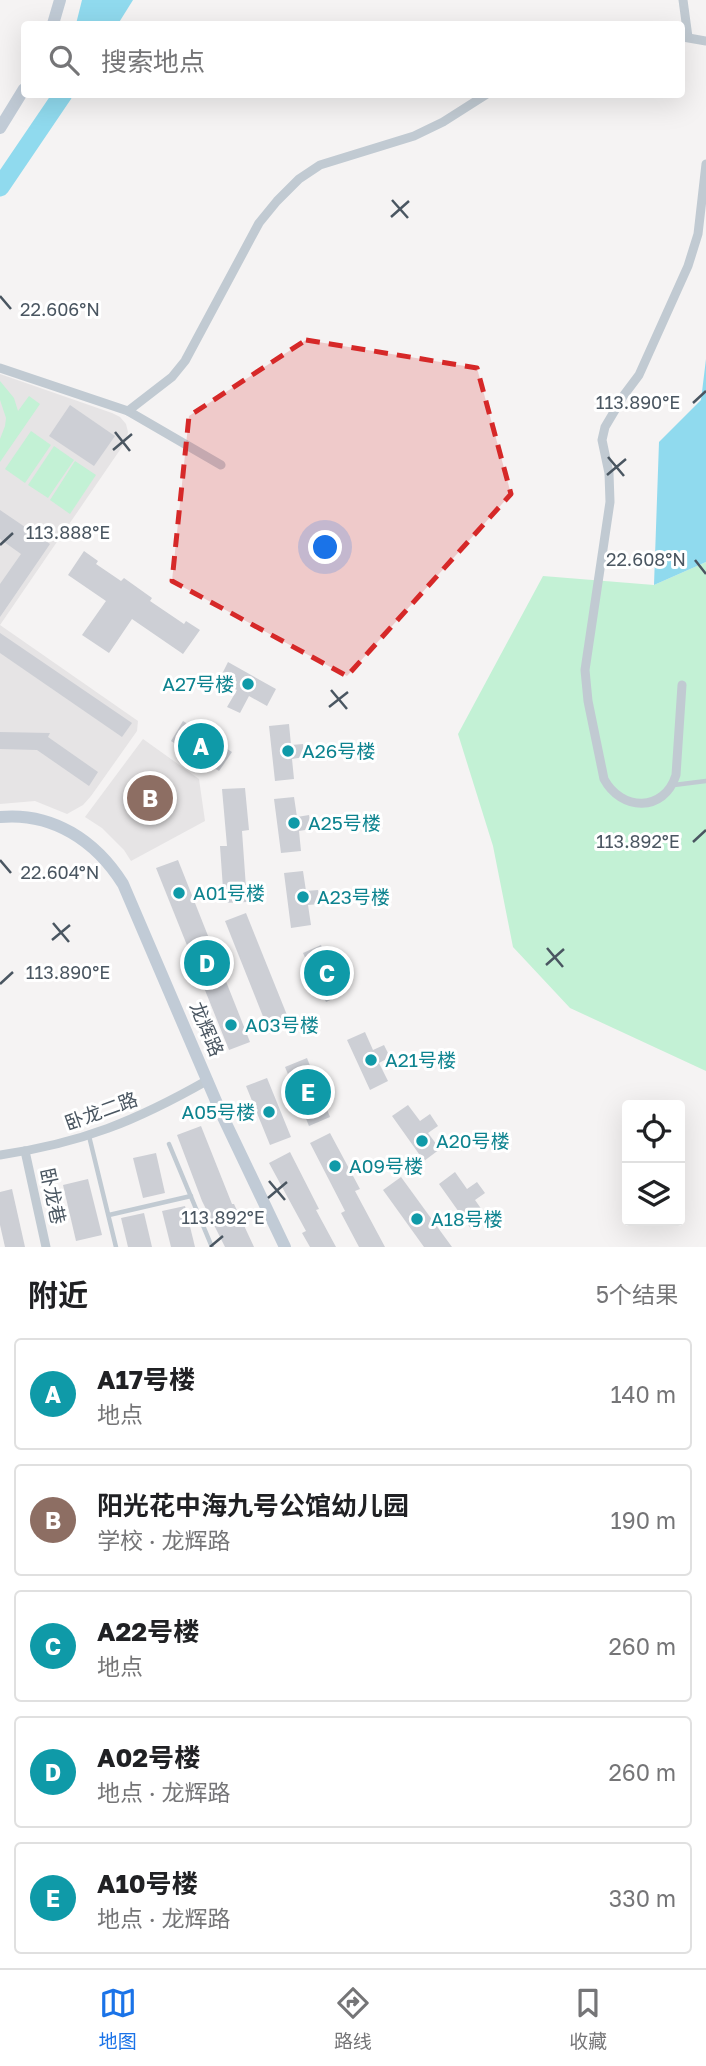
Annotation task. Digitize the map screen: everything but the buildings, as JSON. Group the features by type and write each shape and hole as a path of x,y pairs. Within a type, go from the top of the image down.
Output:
{"street":[{"path":"54,21 60,0"},
{"path":"683,0 684,21"},
{"path":"685,37 706,41"},
{"path":"0,128 21,94"},
{"path":"128,411 173,377 185,361 259,223 276,201 299,179 320,165 414,136 443,122 481,98"},
{"path":"682,685 673,785 656,800 630,802 610,790 604,779 585,670 610,502 609,473 602,440 605,427 639,375 688,266 698,234 706,164"},
{"path":"0,369 128,411 221,465"},
{"name":"龙辉路","path":"0,817 35,818 62,827 86,841 113,868 124,884 222,1115 285,1247"},
{"name":"卧龙二路","path":"0,1155 25,1152 89,1136 152,1111 208,1080"},
{"name":"卧龙巷","path":"25,1152 46,1247"}],"lane":[{"path":"673,785 706,781"},
{"path":"89,1136 117,1247"},
{"path":"169,1144 212,1247"},
{"path":"109,1215 191,1196"}],"highlighted area":[{"path":"306,340 477,368 511,494 347,676 172,581 189,416"}],"shaded area":[{"path":"0,374 112,413 126,424 128,432 126,441 0,625"},
{"path":"0,625 138,721 137,731 91,796 83,805 67,814 35,801 0,804"},
{"path":"143,739 199,779 205,821 131,861 102,828 85,817"}],"green space":[{"path":"0,381 14,398 18,411 29,396 40,404 0,462 0,439 6,418 0,400"},
{"path":"31,431 51,445 25,483 5,469"},
{"path":"54,446 74,460 48,498 28,485"},
{"path":"75,461 96,475 70,514 50,500"},
{"path":"706,562 706,1071 570,1008 513,947 493,846 458,734 543,576 654,585"}],"water":[{"path":"82,0 133,0 120,21 77,21"},
{"path":"706,359 706,562 654,585 659,442 701,400"}],"waterway":[{"path":"0,187 60,98"}],"place":[{"name":"A27号楼","path":"248,684"},
{"name":"A17号楼","path":"201,746"},
{"name":"A26号楼","path":"288,751"},
{"name":"阳光花中海九号公馆幼儿园","path":"150,798"},
{"name":"A25号楼","path":"294,823"},
{"name":"A01号楼","path":"179,893"},
{"name":"A23号楼","path":"303,897"},
{"name":"A02号楼","path":"207,963"},
{"name":"A22号楼","path":"327,973"},
{"name":"A03号楼","path":"231,1025"},
{"name":"A21号楼","path":"371,1060"},
{"name":"A10号楼","path":"308,1092"},
{"name":"A05号楼","path":"269,1112"},
{"name":"A20号楼","path":"422,1141"},
{"name":"A09号楼","path":"335,1166"},
{"name":"A18号楼","path":"417,1219"}]}
